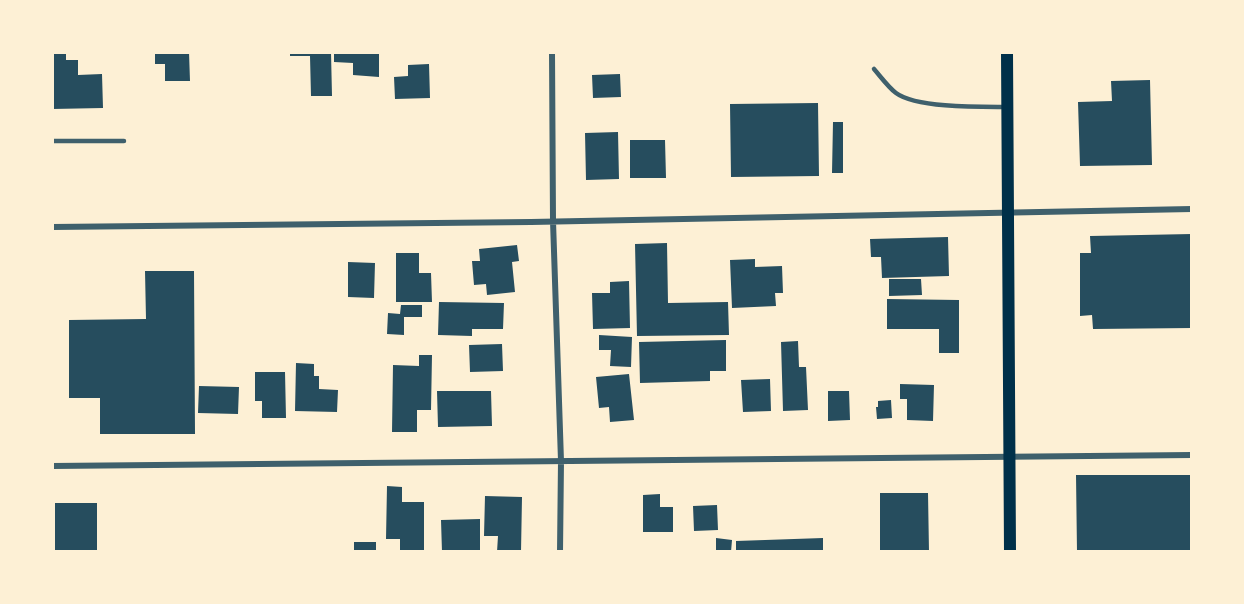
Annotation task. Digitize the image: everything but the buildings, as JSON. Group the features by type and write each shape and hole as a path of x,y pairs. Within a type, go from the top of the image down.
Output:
{"main road":[{"path":"1007,52 1010,552"}],"street":[{"path":"552,52 553,221 561,461 560,552"},
{"path":"52,227 553,221 1191,209"},
{"path":"52,466 1191,455"}],"lane":[{"path":"874,69 897,94 914,100 959,107 1008,107"},
{"path":"52,141 124,141"}]}
